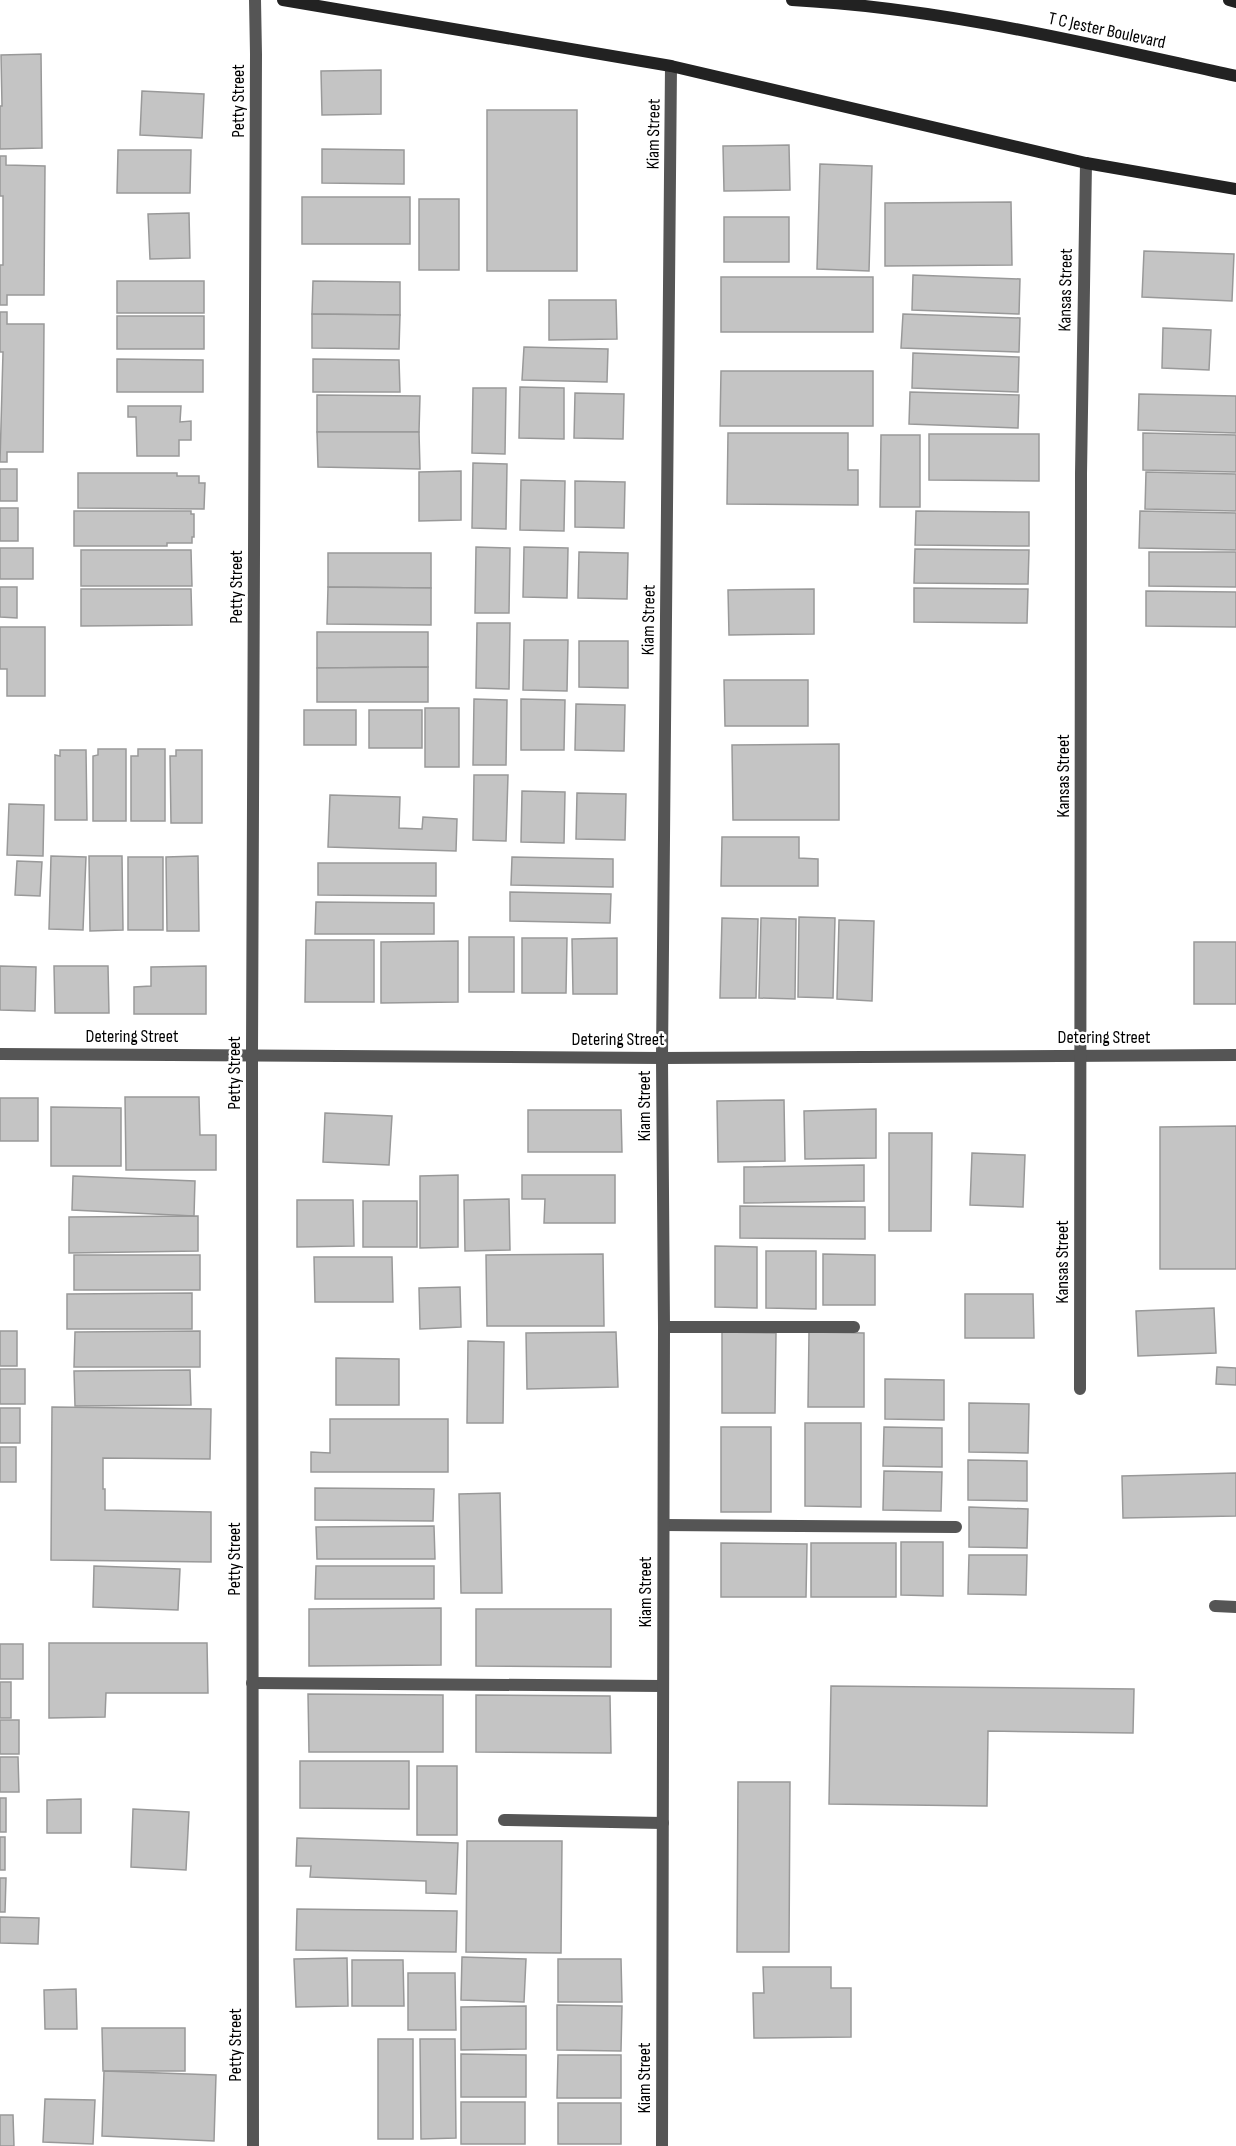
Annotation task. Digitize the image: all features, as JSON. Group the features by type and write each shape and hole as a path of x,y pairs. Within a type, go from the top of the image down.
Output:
{"main road":[{"path":"283,0 671,66 1086,164 1236,189"},
{"name":"T C Jester Boulevard","path":"792,0 932,13 1077,41 1236,76"},
{"path":"1229,0 1236,2"}],"street":[{"name":"Petty Street","path":"253,2146 252,1054 255,0"},
{"name":"Kiam Street","path":"662,2146 664,1327 662,1058 671,66"},
{"name":"Kansas Street","path":"1080,1389 1081,474 1086,164"},
{"name":"Detering Street","path":"0,1054 662,1058 1236,1055"},
{"path":"664,1327 854,1327"},
{"path":"663,1525 956,1527"},
{"path":"1215,1606 1236,1607"},
{"path":"252,1683 663,1686"},
{"path":"504,1820 663,1823"}],"building":[{"path":"41,54 42,148 0,149 1,55"},
{"path":"381,70 381,114 322,115 321,71"},
{"path":"142,91 204,94 202,138 140,135"},
{"path":"487,110 577,110 577,271 487,271"},
{"path":"789,145 790,190 724,191 723,146"},
{"path":"322,149 404,150 404,184 322,183"},
{"path":"118,150 191,150 190,193 117,193"},
{"path":"0,156 6,156 6,165 45,166 44,295 7,295 7,305 0,305 0,265 3,265 3,196 0,196"},
{"path":"820,164 872,166 869,271 817,269"},
{"path":"302,197 410,197 410,244 302,244"},
{"path":"419,199 459,199 459,270 419,270"},
{"path":"1011,202 1012,265 885,266 885,203"},
{"path":"189,213 190,258 150,259 148,214"},
{"path":"724,217 789,217 789,262 724,262"},
{"path":"1144,251 1234,254 1232,301 1142,297"},
{"path":"913,275 1020,279 1019,314 912,310"},
{"path":"721,277 873,277 873,332 721,332"},
{"path":"117,281 204,281 204,313 117,313"},
{"path":"313,281 400,282 400,315 312,314"},
{"path":"549,300 616,300 617,339 549,340"},
{"path":"0,312 7,312 7,324 44,324 43,452 7,452 7,462 0,462 3,352 0,352"},
{"path":"312,314 400,315 399,349 312,348"},
{"path":"903,314 1020,318 1019,352 901,348"},
{"path":"117,316 204,316 204,349 117,349"},
{"path":"1163,328 1211,330 1209,370 1162,368"},
{"path":"524,347 608,349 607,382 522,380"},
{"path":"913,353 1019,357 1018,392 912,388"},
{"path":"117,359 203,360 203,392 117,392"},
{"path":"313,359 399,360 400,392 313,392"},
{"path":"721,371 873,371 873,426 720,426"},
{"path":"520,387 564,388 564,439 519,438"},
{"path":"473,388 506,388 505,454 472,453"},
{"path":"910,392 1019,395 1018,428 909,424"},
{"path":"575,393 624,394 623,439 574,438"},
{"path":"1139,394 1236,396 1236,433 1138,430"},
{"path":"317,395 420,396 419,432 317,432"},
{"path":"128,406 181,406 180,422 191,421 191,440 179,440 179,456 137,456 136,417 128,417"},
{"path":"317,432 419,432 420,469 318,467"},
{"path":"728,433 848,433 848,470 858,470 858,505 727,504"},
{"path":"1143,433 1236,435 1236,472 1143,470"},
{"path":"929,434 1039,434 1039,481 929,480"},
{"path":"881,435 920,435 920,507 880,507"},
{"path":"473,463 507,464 506,529 472,528"},
{"path":"0,469 17,469 17,501 0,501"},
{"path":"461,471 461,520 419,521 419,472"},
{"path":"1146,472 1236,474 1236,511 1145,509"},
{"path":"78,473 177,473 177,476 199,476 199,483 205,483 204,509 78,508"},
{"path":"521,480 565,481 564,531 520,530"},
{"path":"575,481 625,482 624,528 575,527"},
{"path":"0,508 18,508 18,541 0,541"},
{"path":"74,511 191,511 191,514 194,514 194,537 192,537 192,543 167,543 167,546 74,546"},
{"path":"916,511 1029,512 1029,546 915,545"},
{"path":"1140,511 1236,513 1236,550 1139,548"},
{"path":"476,547 510,548 509,613 475,613"},
{"path":"524,547 568,548 567,598 523,597"},
{"path":"0,548 33,548 33,579 0,579"},
{"path":"915,549 1029,550 1028,584 914,583"},
{"path":"81,550 191,550 192,586 81,586"},
{"path":"579,552 628,553 627,599 578,598"},
{"path":"1149,552 1236,552 1236,587 1149,586"},
{"path":"328,553 431,553 431,588 328,587"},
{"path":"0,587 17,587 17,618 0,617"},
{"path":"328,587 431,588 431,625 327,624"},
{"path":"914,588 1028,589 1027,623 914,622"},
{"path":"81,589 191,589 192,625 81,626"},
{"path":"814,589 814,634 729,635 728,590"},
{"path":"1146,591 1236,592 1236,627 1146,626"},
{"path":"477,623 510,623 509,689 476,688"},
{"path":"0,627 45,627 45,696 7,696 7,669 0,669"},
{"path":"317,632 428,632 428,667 317,668"},
{"path":"524,640 568,640 567,691 523,690"},
{"path":"579,641 628,641 628,688 579,687"},
{"path":"428,667 428,702 317,702 317,668"},
{"path":"724,680 808,680 808,726 725,726"},
{"path":"474,699 507,700 506,765 473,765"},
{"path":"521,699 565,700 564,750 521,750"},
{"path":"576,704 625,705 624,751 575,750"},
{"path":"425,708 459,708 459,767 425,767"},
{"path":"304,710 356,710 356,745 304,745"},
{"path":"369,710 422,710 422,748 369,748"},
{"path":"839,744 839,820 733,820 732,745"},
{"path":"98,749 126,749 126,821 93,821 93,756 98,755"},
{"path":"138,749 165,749 165,821 131,821 131,756 138,756"},
{"path":"60,750 86,750 87,820 55,820 55,755 60,756"},
{"path":"176,750 202,750 202,823 171,823 170,756 176,756"},
{"path":"474,775 508,775 506,841 473,840"},
{"path":"522,791 565,792 564,843 521,842"},
{"path":"577,793 626,794 625,840 576,839"},
{"path":"330,795 400,797 399,828 422,829 423,817 457,819 456,851 328,847"},
{"path":"9,804 44,805 43,856 7,855"},
{"path":"722,837 799,837 799,858 818,859 818,886 721,886"},
{"path":"51,856 86,857 83,930 49,929"},
{"path":"89,856 122,856 123,930 90,931"},
{"path":"198,856 199,931 167,931 166,857"},
{"path":"128,857 163,857 163,930 128,930"},
{"path":"512,857 613,859 613,887 511,885"},
{"path":"17,861 42,862 40,896 15,895"},
{"path":"318,863 436,863 436,896 318,895"},
{"path":"510,892 611,894 610,923 510,921"},
{"path":"316,902 434,903 434,934 315,934"},
{"path":"799,917 835,918 833,998 798,997"},
{"path":"722,918 758,919 756,998 720,998"},
{"path":"761,918 796,919 795,999 759,998"},
{"path":"839,920 874,921 872,1001 837,999"},
{"path":"469,937 514,937 514,992 469,992"},
{"path":"522,938 567,938 566,993 522,993"},
{"path":"617,938 617,994 573,994 572,939"},
{"path":"306,940 374,940 374,1002 305,1002"},
{"path":"458,941 458,1002 381,1003 381,942"},
{"path":"1194,942 1236,942 1236,1004 1194,1004"},
{"path":"0,966 36,967 35,1011 0,1010"},
{"path":"54,966 108,966 109,1013 55,1013"},
{"path":"206,966 206,1014 134,1014 134,987 151,986 151,967"},
{"path":"125,1097 199,1097 200,1135 216,1135 216,1170 126,1170"},
{"path":"0,1098 38,1098 38,1141 0,1141"},
{"path":"784,1100 785,1161 718,1162 717,1101"},
{"path":"51,1107 121,1108 121,1166 51,1166"},
{"path":"876,1109 876,1158 805,1159 804,1111"},
{"path":"528,1110 621,1110 622,1152 528,1152"},
{"path":"325,1113 392,1116 389,1165 323,1162"},
{"path":"1236,1126 1236,1269 1160,1269 1160,1127"},
{"path":"889,1133 932,1133 931,1231 889,1231"},
{"path":"972,1153 1025,1155 1023,1207 970,1205"},
{"path":"864,1165 864,1201 744,1203 744,1167"},
{"path":"458,1175 458,1247 420,1248 420,1176"},
{"path":"522,1175 615,1175 615,1223 544,1223 545,1199 522,1199"},
{"path":"73,1176 195,1181 194,1216 72,1210"},
{"path":"509,1199 510,1250 465,1251 464,1200"},
{"path":"297,1200 353,1200 354,1246 297,1247"},
{"path":"363,1201 417,1201 417,1247 363,1247"},
{"path":"740,1206 865,1207 865,1239 740,1238"},
{"path":"198,1216 198,1251 69,1253 69,1217"},
{"path":"715,1246 757,1247 757,1308 715,1307"},
{"path":"766,1251 816,1251 816,1309 766,1308"},
{"path":"603,1254 604,1326 487,1326 486,1255"},
{"path":"823,1254 875,1255 875,1305 823,1305"},
{"path":"74,1255 200,1255 200,1290 74,1290"},
{"path":"314,1257 392,1257 393,1302 315,1302"},
{"path":"460,1287 461,1327 420,1329 419,1288"},
{"path":"192,1293 192,1329 67,1329 67,1294"},
{"path":"965,1294 1033,1294 1034,1338 965,1338"},
{"path":"1214,1308 1216,1353 1138,1356 1136,1311"},
{"path":"0,1331 17,1331 17,1366 0,1366"},
{"path":"200,1331 200,1367 74,1367 75,1332"},
{"path":"616,1332 618,1387 527,1389 526,1333"},
{"path":"722,1332 776,1333 775,1413 722,1413"},
{"path":"809,1332 864,1333 864,1407 808,1407"},
{"path":"468,1341 504,1342 503,1423 467,1423"},
{"path":"336,1358 399,1359 399,1405 336,1405"},
{"path":"1217,1367 1236,1368 1236,1385 1216,1384"},
{"path":"0,1369 25,1369 25,1404 0,1404"},
{"path":"190,1370 191,1405 75,1406 74,1371"},
{"path":"885,1379 944,1380 944,1420 885,1419"},
{"path":"969,1403 1029,1404 1028,1453 969,1452"},
{"path":"52,1407 211,1409 210,1459 103,1458 103,1489 105,1489 105,1510 211,1512 211,1562 51,1560"},
{"path":"0,1408 20,1408 20,1443 0,1443"},
{"path":"330,1419 448,1419 448,1472 311,1472 311,1452 330,1453"},
{"path":"805,1423 861,1423 861,1507 805,1506"},
{"path":"721,1427 771,1427 771,1512 721,1512"},
{"path":"884,1427 942,1428 942,1467 883,1466"},
{"path":"0,1447 16,1447 16,1482 0,1482"},
{"path":"968,1460 1027,1461 1027,1501 968,1500"},
{"path":"884,1471 942,1472 941,1511 883,1510"},
{"path":"1236,1473 1236,1516 1123,1518 1122,1476"},
{"path":"315,1488 434,1489 433,1521 315,1520"},
{"path":"500,1493 502,1593 461,1593 459,1494"},
{"path":"969,1507 1028,1509 1027,1548 969,1547"},
{"path":"434,1526 435,1559 317,1559 316,1527"},
{"path":"901,1542 943,1542 943,1596 901,1595"},
{"path":"721,1543 807,1544 806,1597 721,1597"},
{"path":"811,1543 896,1543 896,1597 811,1597"},
{"path":"969,1555 1027,1555 1026,1595 968,1594"},
{"path":"94,1566 180,1569 178,1610 93,1607"},
{"path":"316,1566 434,1566 434,1599 315,1599"},
{"path":"441,1608 441,1665 309,1666 309,1609"},
{"path":"476,1609 611,1609 611,1667 476,1666"},
{"path":"49,1643 207,1643 208,1693 106,1693 105,1717 49,1718"},
{"path":"0,1644 23,1644 23,1679 0,1679"},
{"path":"0,1682 11,1682 11,1718 0,1718"},
{"path":"831,1686 1134,1689 1133,1733 988,1731 987,1806 829,1804"},
{"path":"308,1694 443,1695 443,1752 309,1752"},
{"path":"476,1695 610,1696 611,1753 476,1752"},
{"path":"0,1720 19,1720 19,1754 0,1754"},
{"path":"0,1757 18,1757 19,1792 0,1792"},
{"path":"300,1761 409,1761 409,1809 300,1808"},
{"path":"417,1766 457,1766 457,1835 417,1835"},
{"path":"738,1782 790,1782 789,1952 737,1952"},
{"path":"0,1798 6,1798 6,1832 0,1832"},
{"path":"81,1799 81,1833 47,1833 47,1800"},
{"path":"133,1809 189,1812 186,1870 131,1867"},
{"path":"0,1837 5,1837 5,1870 0,1870"},
{"path":"297,1838 458,1843 456,1894 426,1893 426,1881 310,1877 311,1866 296,1866"},
{"path":"467,1841 562,1841 561,1953 466,1952"},
{"path":"0,1878 6,1878 5,1912 0,1912"},
{"path":"297,1909 457,1911 456,1952 296,1950"},
{"path":"0,1917 39,1918 38,1944 0,1943"},
{"path":"462,1957 526,1959 524,2002 461,2000"},
{"path":"347,1958 348,2006 296,2007 294,1959"},
{"path":"558,1959 621,1959 622,2002 558,2002"},
{"path":"352,1960 403,1960 404,2006 352,2006"},
{"path":"763,1967 831,1967 831,1988 851,1988 851,2037 754,2038 753,1993 764,1993"},
{"path":"408,1973 455,1973 456,2030 408,2030"},
{"path":"76,1989 77,2029 45,2029 44,1990"},
{"path":"557,2005 622,2006 621,2051 557,2050"},
{"path":"526,2006 526,2049 461,2050 461,2007"},
{"path":"102,2028 185,2028 185,2071 103,2071"},
{"path":"378,2039 413,2039 413,2139 378,2139"},
{"path":"420,2039 455,2039 456,2138 421,2139"},
{"path":"461,2054 526,2055 526,2097 461,2097"},
{"path":"558,2055 621,2055 621,2098 557,2098"},
{"path":"104,2071 216,2075 214,2141 102,2136"},
{"path":"45,2099 95,2100 93,2144 43,2142"},
{"path":"461,2102 525,2102 525,2144 461,2144"},
{"path":"558,2103 621,2103 621,2144 558,2144"},
{"path":"0,2115 13,2115 14,2146 0,2146"}]}
